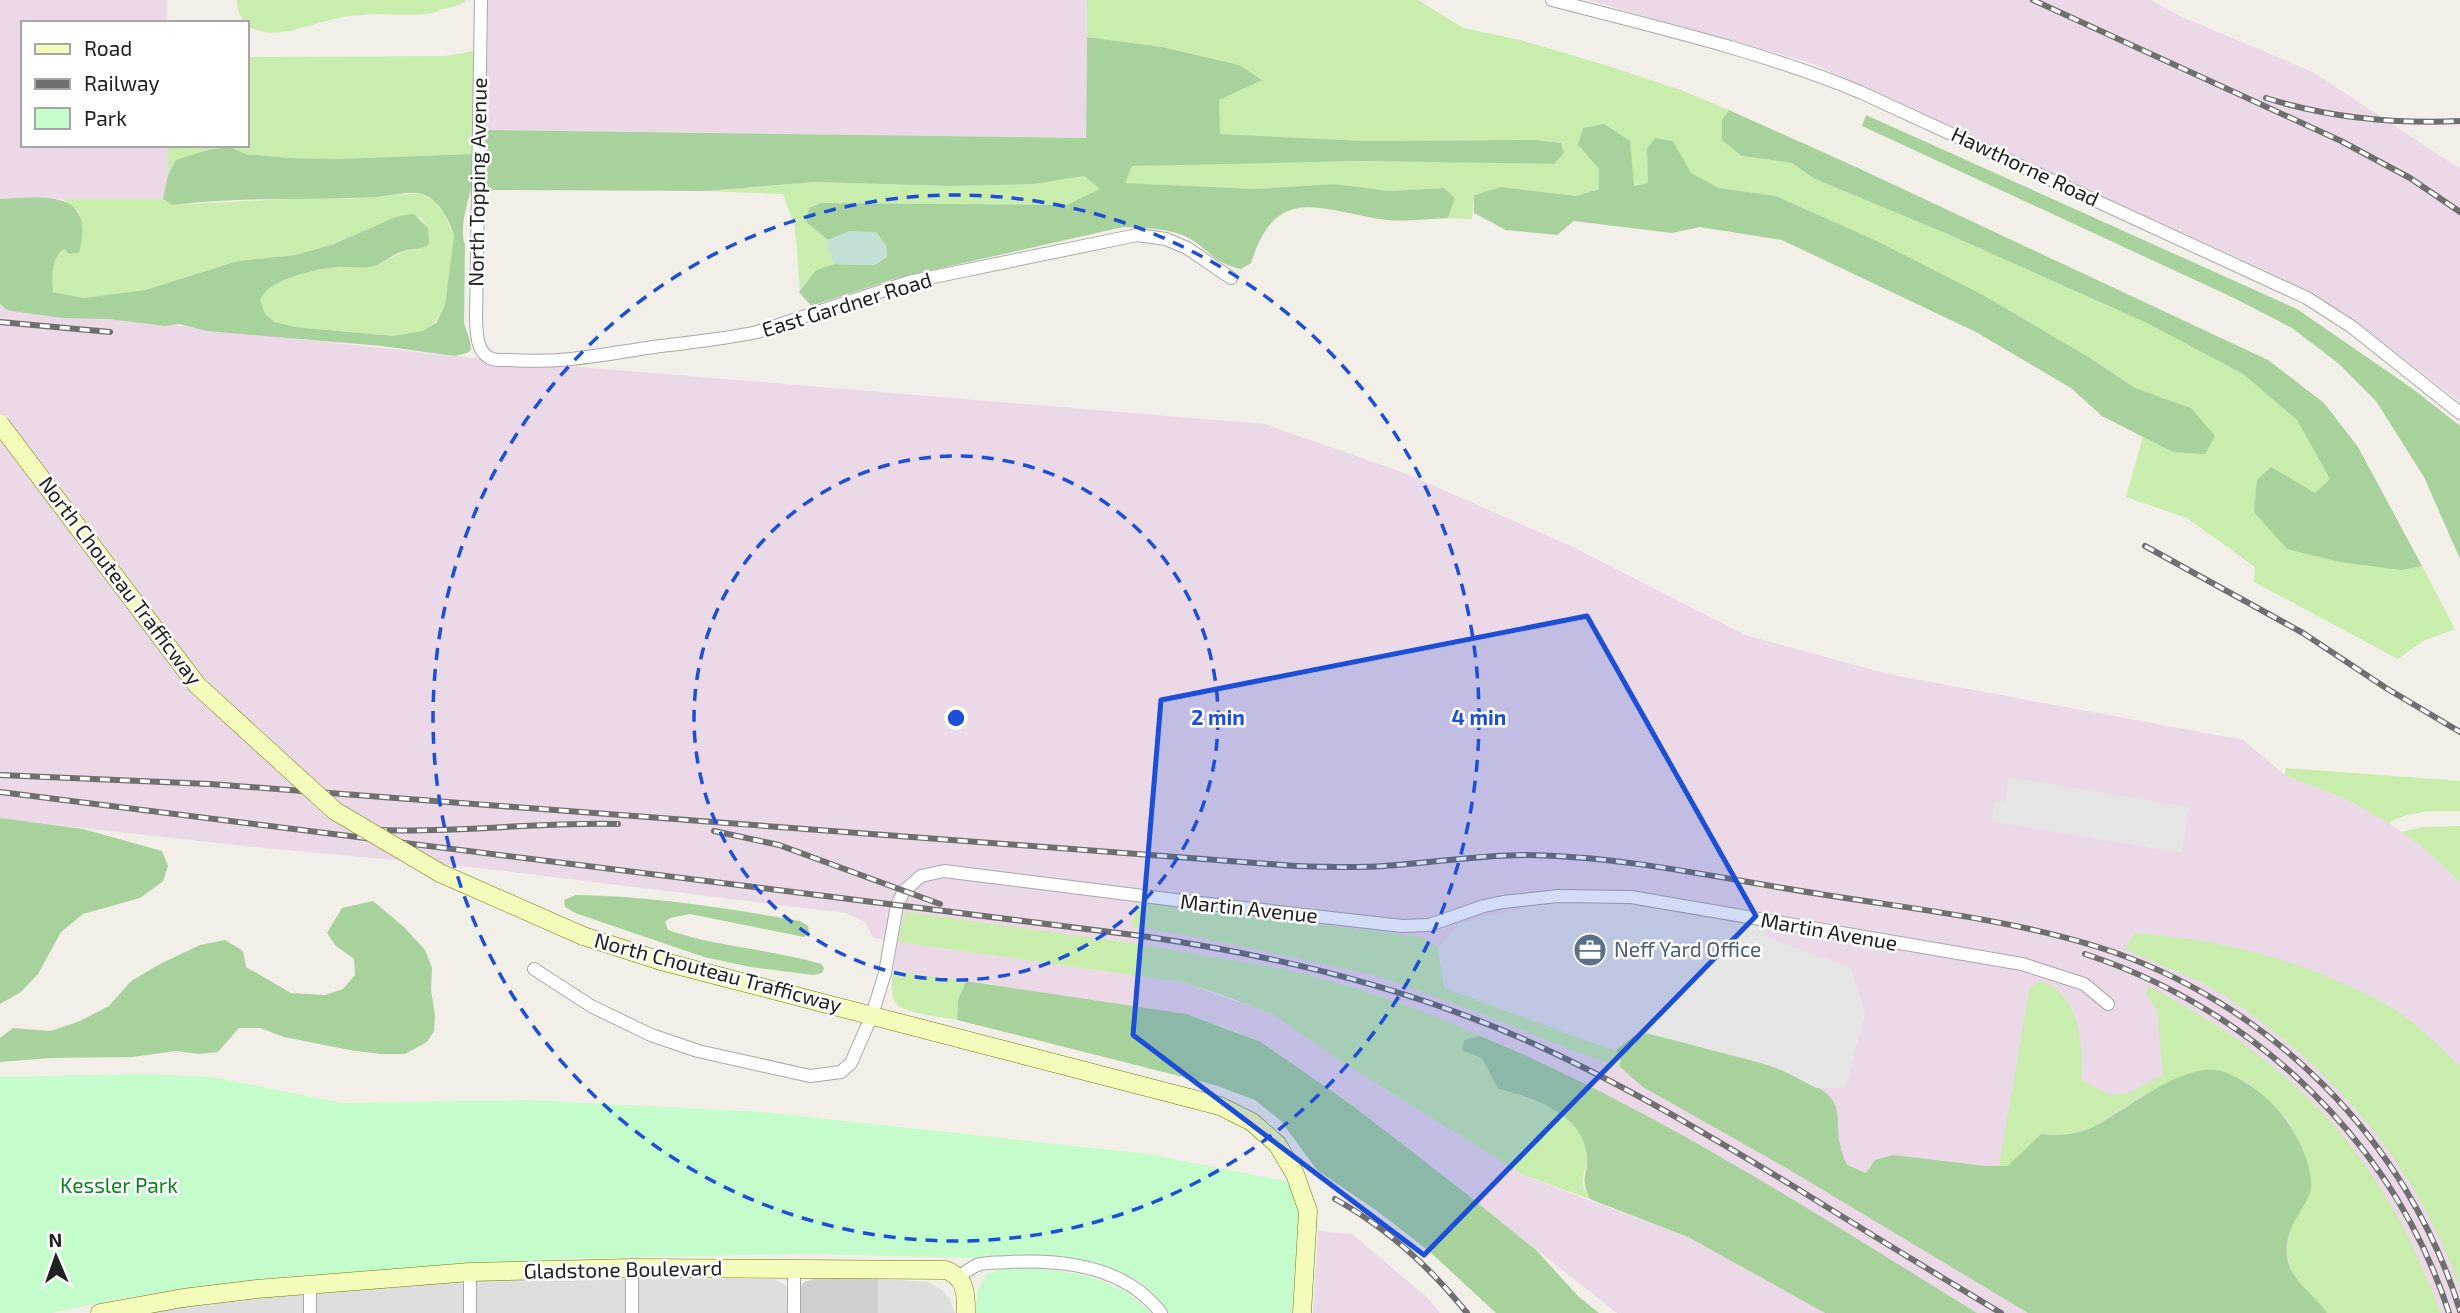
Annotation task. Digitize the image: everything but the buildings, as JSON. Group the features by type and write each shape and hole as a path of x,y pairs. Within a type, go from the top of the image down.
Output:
{"main road":[{"name":"North Chouteau Trafficway","path":"0,424 197,685 335,811 440,873 583,936 660,961 1220,1107 1252,1122 1277,1143 1295,1174 1308,1211 1302,1313"},
{"name":"Gladstone Boulevard","path":"100,1313 146,1309 245,1290 470,1272 632,1268 946,1269 958,1276"},
{"path":"958,1276 965,1289 966,1313"}],"street":[{"name":"North Topping Avenue","path":"481,0 476,320 482,351 491,359"},
{"name":"Hawthorne Road","path":"1552,0 1766,57 1811,72 2009,160 2307,299 2352,327 2460,414"},
{"name":"East Gardner Road","path":"491,359 571,361 661,346 733,338 909,282 1137,235 1166,239 1187,248 1231,278"},
{"name":"Martin Avenue","path":"534,969 591,1006 651,1035 698,1051 810,1076 841,1072 851,1063 872,1015 886,973 900,897 921,876 944,871 1409,926 1429,925 1503,902 1558,896 1631,897 2022,964 2084,984 2108,1004"},
{"path":"958,1276 977,1265 1045,1262 1099,1271 1139,1289 1161,1313"},
{"path":"632,1268 632,1313"},
{"path":"794,1268 794,1313"},
{"path":"470,1272 470,1313"},
{"path":"310,1284 310,1313"}],"highlighted area":[{"path":"1587,616 1756,916 1424,1255 1133,1035 1161,700"}],"shaded area":[{"path":"0,0 167,0 167,21 21,21 21,147 168,147 168,175 163,199 0,199"},
{"path":"487,0 1087,0 1086,138 486,130"},
{"path":"1587,0 2151,0 2180,16 2313,72 2460,169 2460,402 2358,323 2282,278 1811,63"},
{"path":"0,306 473,358 1264,424 1402,472 1571,546 1745,635 1888,674 2243,740 2285,775 2348,800 2389,823 2420,845 2460,882 2460,1313 1977,1313 1789,1198 1626,1104 1422,1011 1351,987 905,912 899,942 1181,982 1272,1014 1345,1064 1523,1175 1690,1238 1825,1313 1617,1313 1353,1106 1261,1042 1222,1026 991,984 893,971 898,942 873,938 865,922 845,913 479,868 0,819"},
{"path":"2009,777 2189,807 2182,853 1991,821 1995,801 2005,802"},
{"path":"1606,901 1763,927 1766,937 1851,968 1865,1013 1846,1088 1816,1088 1776,1067 1646,1033 1635,1035 1616,1050 1607,1048 1444,988 1438,948 1460,923 1545,903"},
{"path":"1318,1231 1352,1234 1429,1299 1440,1313 1313,1313"},
{"path":"775,1279 786,1286 787,1313 141,1313 247,1296 423,1281"},
{"path":"814,1279 878,1279 878,1313 799,1313 800,1288 804,1282"},
{"path":"878,1279 929,1282 949,1298 955,1313 878,1313"}],"green space":[{"path":"237,0 466,0 429,14 357,15 278,32 255,29 248,25 248,21 244,21 238,11"},
{"path":"1087,0 1418,0 1463,28 1520,40 1605,65 1681,90 1729,110 1722,120 1742,156 1792,163 1813,178 1952,236 2147,323 2243,374 2297,420 2331,480 2316,493 2402,570 2422,566 2455,629 2423,641 2398,659 2254,582 2255,567 2187,518 2126,497 2143,437 2173,452 2191,408 2135,388 2090,358 1983,295 1879,242 1776,196 1719,188 1690,173 1673,141 1647,149 1648,183 1634,186 1578,145 1599,169 1599,189 1576,196 1501,187 1474,195 1472,219 1448,218 1455,198 1444,188 1390,191 1334,184 1255,189 1124,183 1132,166 1343,161 1554,164 1561,143 1536,140 1365,141 1219,134 1219,100 1261,79 1238,65 1162,47 1087,37"},
{"path":"1087,37 1162,47 1239,65 1262,80 1219,100 1220,134 1365,141 1536,140 1561,143 1564,153 1554,164 1361,161 1132,166 1125,183 1255,189 1334,184 1390,191 1444,188 1455,198 1448,218 1410,221 1395,221 1323,208 1304,207 1288,211 1274,220 1262,237 1251,263 1241,269 1218,260 1189,238 1174,232 1123,227 897,278 811,306 799,292 816,270 835,264 874,265 887,257 886,245 850,231 828,240 806,222 809,208 821,203 1067,205 1100,189 1084,176 1034,184 949,186 814,182 707,191 485,190 486,130 1086,138"},
{"path":"475,51 473,154 289,158 246,154 230,147 248,147 248,57 445,56"},
{"path":"1729,110 2268,360 2324,403 2358,447 2422,566 2402,570 2340,562 2287,549 2254,512 2257,480 2271,467 2315,493 2330,479 2297,420 2243,374 2147,323 1952,236 1813,178 1792,163 1742,156 1722,140 1722,120"},
{"path":"1866,115 2297,309 2413,389 2460,426 2460,559 2424,477 2376,401 2338,363 2292,328 2234,298 1862,126"},
{"path":"1604,124 1630,141 1634,186 1648,183 1647,149 1655,138 1673,141 1691,173 1719,188 1776,196 1879,242 1983,295 2090,358 2135,388 2191,408 2215,436 2205,454 2173,452 2102,416 2071,388 1976,332 1782,240 1700,227 1672,233 1574,221 1557,235 1506,230 1474,213 1474,195 1501,187 1576,196 1599,189 1599,169 1578,145 1583,128"},
{"path":"168,147 230,147 198,154 171,168 168,175"},
{"path":"230,147 246,154 289,158 473,154 473,181 463,232 464,323 471,350 455,356 382,346 207,331 179,324 165,326 109,319 63,318 7,310 0,304 0,199 49,198 63,201 73,207 80,217 82,232 79,253 69,254 64,249 57,257 53,292 84,298 145,290 238,261 295,255 334,244 398,216 414,214 428,228 429,244 426,246 399,252 370,267 337,267 294,276 272,286 260,300 265,314 275,322 296,327 392,336 423,331 436,323 445,305 454,236 447,218 434,201 423,194 413,193 376,197 173,205 163,199 168,175 176,160 208,150"},
{"path":"1084,176 1101,190 1067,205 821,203 809,208 806,222 828,240 828,251 835,264 816,270 800,290 795,227 783,194 707,191 814,182 949,186 1034,184"},
{"path":"422,193 434,201 444,214 454,236 445,305 431,328 423,331 392,336 296,327 275,322 265,314 259,300 272,286 294,276 337,267 370,267 403,252 416,250 428,228 420,217 398,216 334,244 295,255 238,261 145,290 84,298 53,292 57,257 64,249 69,254 79,253 82,235 79,212 62,199 163,199 173,205 303,198 349,199"},
{"path":"850,231 876,232 886,245 887,257 874,265 835,264 828,251 828,240"},
{"path":"2286,768 2460,781 2460,811 2414,813 2389,823 2348,800 2285,775"},
{"path":"0,818 83,829 162,851 168,866 163,881 140,898 83,914 61,932 38,974 21,992 0,1004"},
{"path":"2460,826 2460,882 2420,845 2401,832 2422,827"},
{"path":"576,895 660,900 800,921 808,926 809,932 804,937 690,914 670,918 665,922 668,930 686,936 802,959 821,964 824,968 822,973 813,975 751,967 704,957 575,913 565,907 564,900"},
{"path":"373,901 404,927 425,950 432,968 434,1031 427,1042 405,1054 349,1050 284,1037 260,1028 239,1028 218,1052 199,1054 176,1051 132,1057 0,1062 0,1038 13,1028 51,1031 80,1021 109,1006 131,981 200,945 225,940 243,951 246,967 291,993 325,995 343,989 355,975 354,959 336,946 327,933 342,908"},
{"path":"1138,903 1422,937 1438,948 1444,988 1616,1050 1621,1057 1620,1067 1375,975 1198,937 1131,926"},
{"path":"905,912 1130,943 1288,970 1351,987 1422,1011 1480,1036 1464,1040 1482,1058 1498,1089 1541,1103 1567,1119 1577,1129 1584,1142 1587,1157 1583,1184 1590,1199 1523,1175 1345,1064 1272,1014 1181,982 898,942"},
{"path":"2135,933 2236,948 2284,961 2333,979 2400,1013 2431,1038 2460,1067 2460,1288 2445,1250 2408,1179 2361,1115 2305,1058 2231,1000 2194,979 2125,949"},
{"path":"893,971 966,981 958,1000 957,1020 916,1013 897,1004 892,993"},
{"path":"966,981 1186,1014 1261,1042 1353,1106 1464,1192 1536,1250 1578,1296 1599,1313 1496,1313 1429,1251 1317,1170 1281,1121 1255,1100 1215,1085 957,1020 958,1000"},
{"path":"2041,981 2054,988 2072,1009 2080,1036 2082,1080 2110,1095 2129,1093 2163,1075 2157,1010 2146,994 2149,986 2252,1050 2311,1101 2363,1162 2402,1225 2441,1313 2327,1313 2300,1284 2291,1268 2288,1245 2293,1223 2310,1191 2303,1150 2288,1120 2246,1081 2145,1094 2093,1127 2064,1136 2041,1134 2008,1166 1999,1166 2030,987"},
{"path":"1646,1033 1776,1068 1822,1090 1835,1106 1839,1139 1847,1165 1866,1173 1875,1160 1893,1155 1985,1166 2008,1166 2041,1134 2068,1134 2087,1130 2158,1087 2195,1072 2211,1070 2227,1073 2254,1088 2276,1108 2294,1133 2307,1161 2311,1189 2288,1238 2287,1257 2298,1280 2327,1313 2028,1313 1788,1169 1643,1087 1620,1067 1621,1057 1616,1050 1635,1035"},
{"path":"1480,1036 1609,1096 1672,1129 1977,1313 1825,1313 1690,1238 1590,1199 1584,1181 1587,1157 1584,1142 1577,1129 1567,1119 1541,1103 1498,1089 1482,1058 1462,1050 1464,1040"},
{"name":"Kessler Park","path":"141,1074 212,1077 342,1103 526,1100 762,1112 1148,1154 1290,1182 1299,1202 1292,1313 1165,1313 1139,1280 1062,1260 806,1254 558,1259 279,1277 123,1298 51,1313 0,1313 0,1077"},
{"path":"1039,1269 1100,1280 1126,1293 1151,1313 976,1313 980,1285 992,1272"}],"railway":[{"path":"2033,0 2341,141 2410,178 2460,212"},
{"path":"2266,98 2362,118 2460,121"},
{"path":"0,322 110,332"},
{"path":"2145,546 2303,633 2386,688 2460,732"},
{"path":"0,775 210,784 1296,866 1373,867 1490,856 1563,856 1673,869 2030,929 2098,947 2161,971 2219,1003 2274,1041 2324,1085 2368,1135 2406,1190 2437,1248 2460,1311"},
{"path":"0,792 1142,936 1245,954 1346,977 1446,1008 1495,1027 1607,1080 1732,1149 2001,1313"},
{"path":"377,830 618,824"},
{"path":"714,831 779,845 940,904"},
{"path":"2085,954 2147,978 2206,1010 2260,1047 2310,1090 2354,1139 2393,1193 2425,1251 2449,1313"},
{"path":"1335,1199 1407,1250 1467,1313"}],"place":[{"name":"Neff Yard Office","path":"1590,950"}]}
